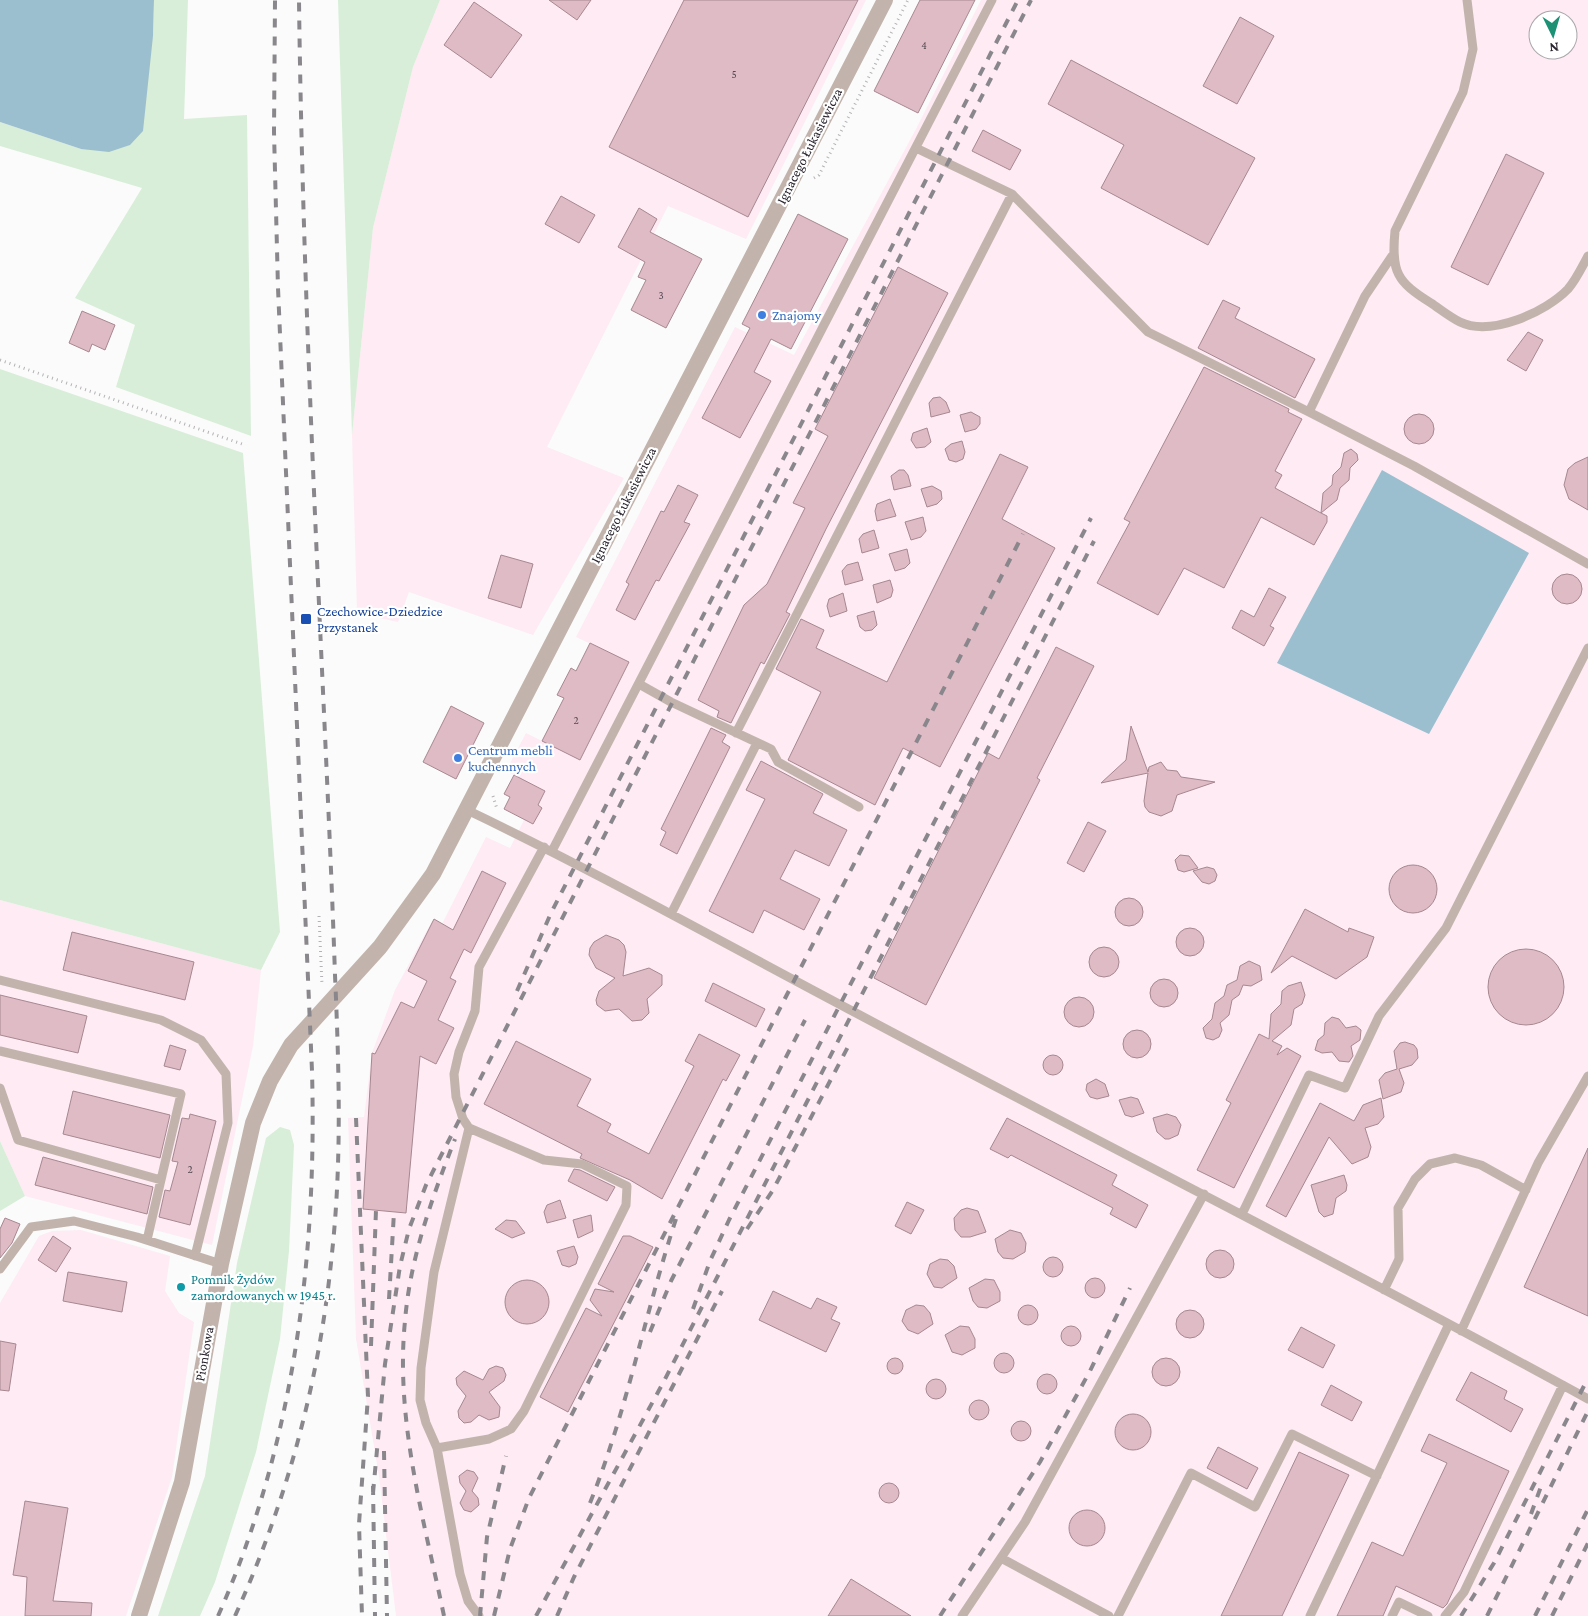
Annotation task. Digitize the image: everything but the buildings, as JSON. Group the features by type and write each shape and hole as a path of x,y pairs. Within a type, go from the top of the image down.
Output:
{"street":[{"name":"Ignacego Łukasiewicza","path":"336,994 380,948 433,874 885,0"},
{"name":"Pionkowa","path":"139,1616 182,1482 221,1264 253,1124 270,1081 291,1045 336,994"}],"lane":[{"path":"437,1448 489,1439 511,1429 524,1411 626,1205 626,1186 582,1164 544,1160 469,1128 463,1119 456,1097 454,1074 459,1052 475,1011 479,967 548,849 639,684 992,0"},
{"path":"1467,0 1472,49 1463,92 1395,231 1392,256 1398,275 1408,288 1460,322 1478,326 1500,326 1553,303 1569,288 1588,256"},
{"path":"916,148 1012,194 1148,332 1414,466 1588,564"},
{"path":"736,733 1012,194"},
{"path":"1309,412 1365,296 1392,256"},
{"path":"1242,1214 1310,1075 1345,1088 1379,1016 1446,928 1588,648"},
{"path":"639,684 671,702 771,749 778,762 858,807"},
{"path":"671,914 757,743"},
{"path":"467,810 548,849 852,1012 1204,1194 1588,1399"},
{"path":"0,980 161,1020 201,1040 226,1074 228,1123 195,1256"},
{"path":"0,1051 181,1094 147,1240"},
{"path":"1461,1331 1538,1163 1588,1076"},
{"path":"0,1088 18,1140 161,1180"},
{"path":"469,1128 434,1272 421,1368 420,1400 426,1423 437,1448 460,1574 468,1601 479,1616"},
{"path":"1384,1290 1399,1259 1398,1208 1415,1179 1430,1164 1455,1158 1482,1165 1526,1190"},
{"path":"962,1616 1025,1522 1204,1194"},
{"path":"0,1269 31,1227 74,1221 147,1240 221,1264"},
{"path":"1310,1616 1449,1324"},
{"path":"1445,1616 1464,1592 1563,1385"},
{"path":"1118,1616 1191,1472 1255,1507 1292,1434 1377,1476"},
{"path":"1001,1558 1109,1616"},
{"path":"1392,1616 1399,1602 1428,1616"}],"path":[{"path":"0,360 242,444"},
{"path":"319,916 323,1010"}],"shaded area":[{"path":"440,0 866,0 746,239 668,206 547,447 624,478 533,635 409,592 398,622 357,613 352,435 373,228 413,67"},
{"path":"981,0 1588,0 1588,1616 396,1616 379,1476 356,1339 348,1118 364,1117 372,1053 395,990 432,921 441,926 486,837 510,848 524,820 533,824 542,808 538,805 545,791 506,771 526,733 580,760 629,662 576,637 735,327 794,355 916,129"},
{"path":"0,900 261,970 253,1046 212,1245 25,1196 0,1141"},
{"path":"81,1230 170,1256 165,1291 179,1313 194,1322 172,1477 126,1616 0,1616 0,1303 39,1236 52,1231"}],"green space":[{"path":"154,0 188,0 184,119 247,115 251,436 116,387 135,325 75,298 142,188 0,146 0,122 81,149 153,36"},
{"path":"338,0 440,0 413,67 373,228 352,435"},
{"path":"0,369 243,453 280,932 261,970 0,900"},
{"path":"280,1127 290,1130 294,1145 289,1251 280,1339 256,1452 215,1582 200,1616 158,1616 205,1476 237,1263 266,1138"},
{"path":"0,1141 25,1196 0,1211"}],"water":[{"path":"0,0 154,0 153,36 143,131 130,145 109,152 81,149 0,122"},
{"path":"1382,470 1529,553 1429,734 1277,663"}],"railway":[{"path":"218,1616 244,1551 265,1485 282,1417 295,1349 304,1280 310,1211 313,1141 312,1071 278,288 274,132 275,0"},
{"path":"235,1616 254,1573 285,1484 310,1393 327,1300 337,1184 338,1045 308,357 299,0"},
{"path":"517,991 551,913 1018,0"},
{"path":"373,1493 385,1364 400,1266 409,1229 426,1185 1031,0"},
{"path":"693,1309 710,1261 729,1220 1091,518"},
{"path":"494,1616 510,1549 529,1498 1023,534"},
{"path":"536,1616 663,1383 1094,541"},
{"path":"650,1332 671,1281 805,1020"},
{"path":"747,1229 773,1190 851,1041"},
{"path":"356,1118 368,1396 359,1524 362,1616"},
{"path":"444,1616 413,1470 404,1395 403,1358 408,1298 417,1251 430,1206 455,1139"},
{"path":"371,1346 376,1210"},
{"path":"389,1299 394,1212"},
{"path":"590,1503 615,1433 676,1219"},
{"path":"940,1616 1040,1462 1090,1371 1130,1288"},
{"path":"557,1616 574,1577 722,1291"},
{"path":"1461,1616 1494,1563 1588,1378"},
{"path":"1487,1616 1588,1411"},
{"path":"384,1451 387,1616"},
{"path":"480,1616 487,1537 506,1456"},
{"path":"1531,1514 1543,1481"},
{"path":"373,1486 375,1616"},
{"path":"1535,1616 1588,1509"},
{"path":"1552,1616 1588,1543"}],"place":[{"name":"Znajomy","path":"762,315"},
{"name":"Czechowice-Dziedzice Przystanek","path":"306,619"},
{"name":"Centrum mebli kuchennych","path":"458,758"},
{"name":"Pomnik Żydów zamordowanych w 1945 r.","path":"181,1287"}]}
